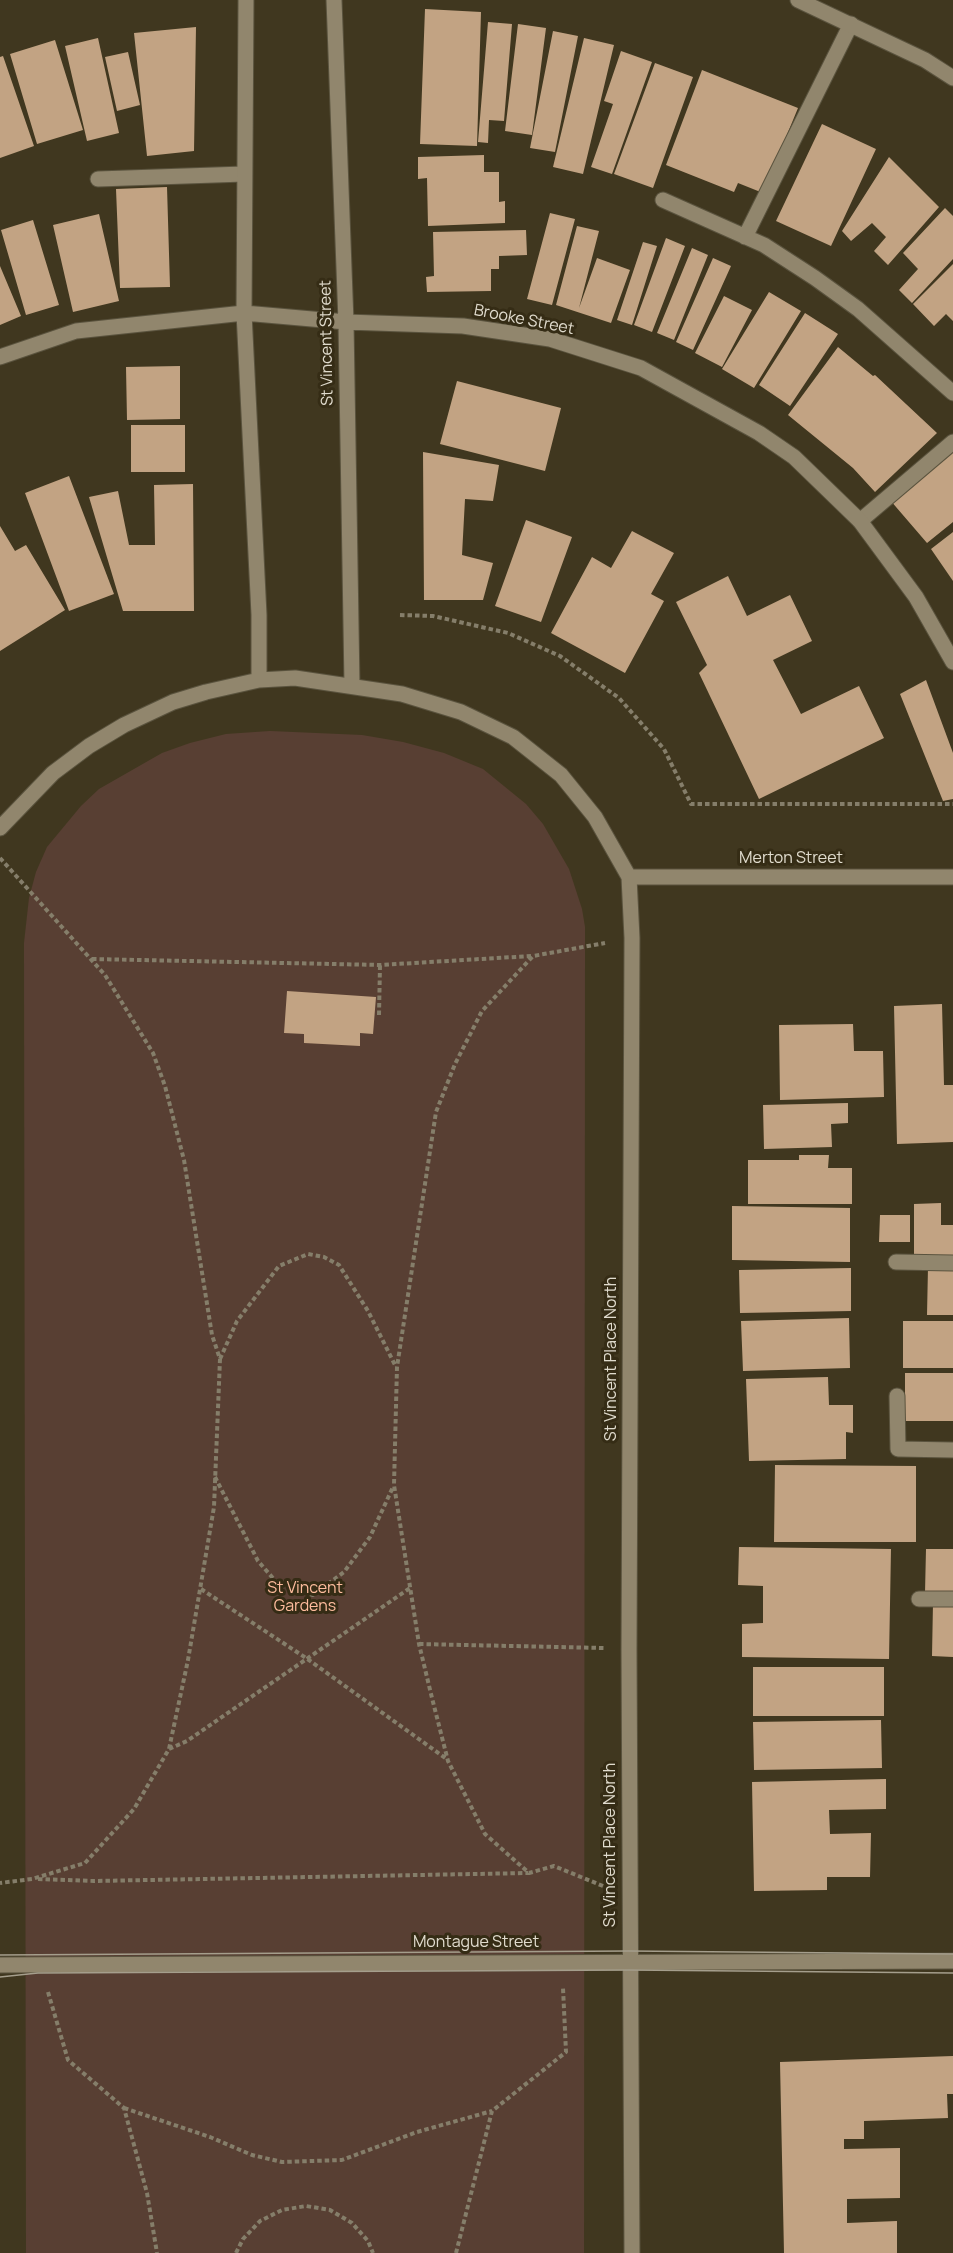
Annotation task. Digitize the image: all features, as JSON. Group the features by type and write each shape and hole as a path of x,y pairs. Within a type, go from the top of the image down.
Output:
{"street":[{"path":"246,0 243,174 244,313 259,615 259,680"},
{"name":"St Vincent Street","path":"334,0 346,322 352,684"},
{"path":"798,0 925,60 953,78"},
{"path":"745,237 851,24"},
{"path":"99,179 243,174"},
{"path":"663,200 764,245 858,309 953,393"},
{"name":"Brooke Street","path":"0,357 76,331 244,313 346,322 463,326 550,339 641,368 794,457 861,521 916,597 953,662"},
{"path":"861,521 953,442"},
{"name":"St Vincent Place North","path":"0,828 53,774 89,746 124,725 173,702 259,680 295,678 352,684 402,694 461,712 513,737 561,775 595,817 628,878 632,938 629,1648 632,2253"},
{"name":"Merton Street","path":"628,878 953,877"},
{"path":"896,1262 953,1263"},
{"path":"897,1396 898,1449 953,1450"},
{"path":"919,1599 953,1599"},
{"name":"Montague Street","path":"0,1965 629,1960 953,1961"}],"path":[{"path":"400,615 433,616 507,633 560,656 619,698 664,749 691,804 953,804"},
{"path":"0,858 105,975 153,1053 165,1086 184,1160 212,1335 220,1359 214,1507 201,1589 169,1749 134,1809 85,1863 32,1879"},
{"path":"92,960 380,965 533,956 632,938"},
{"path":"529,1873 485,1834 448,1761 419,1644 394,1485 397,1367 436,1112 455,1064 482,1011 533,956"},
{"path":"379,1015 380,965"},
{"path":"220,1359 237,1321 279,1266 308,1254 324,1257 339,1265 369,1311 397,1367"},
{"path":"215,1477 258,1562 278,1584 313,1595 344,1572 370,1537 394,1485"},
{"path":"169,1749 187,1741 411,1588"},
{"path":"201,1589 306,1658 448,1761"},
{"path":"419,1644 629,1648"},
{"path":"0,1883 32,1879 94,1881 529,1873 554,1866 630,1897"},
{"path":"38,1964 68,2060 124,2108 210,2137 252,2155 282,2162 342,2160 417,2132 492,2111 566,2052 561,1961"},
{"path":"124,2108 147,2193 157,2253"},
{"path":"456,2253 492,2111"},
{"path":"236,2253 243,2239 260,2221 282,2210 306,2206 330,2210 352,2223 368,2241 373,2253"}],"green space":[{"name":"St Vincent Gardens","path":"270,731 362,735 403,742 444,753 483,769 526,804 543,824 569,869 582,909 585,927 584,2253 26,2253 24,943 29,898 36,872 47,847 81,806 99,789 162,753 190,743 226,734"}],"building":[{"path":"425,9 481,12 477,146 420,144"},
{"path":"488,22 512,24 504,121 489,120 488,143 478,142"},
{"path":"518,24 546,28 532,135 505,131"},
{"path":"196,27 194,151 147,156 134,33"},
{"path":"553,31 578,36 555,152 530,148"},
{"path":"98,38 119,133 87,141 65,46"},
{"path":"584,38 614,45 583,174 553,167"},
{"path":"55,40 83,130 37,144 10,54"},
{"path":"621,51 652,62 612,174 591,167 613,104 604,101"},
{"path":"128,52 140,105 117,111 105,57"},
{"path":"3,56 34,146 0,158 0,57"},
{"path":"655,63 693,77 653,188 614,174"},
{"path":"702,70 798,108 763,193 738,183 734,192 666,165"},
{"path":"822,124 876,149 831,246 776,221"},
{"path":"484,155 484,172 499,172 499,202 505,201 505,223 428,226 427,178 418,179 418,157"},
{"path":"889,157 939,207 888,265 874,251 886,237 872,223 851,241 842,231"},
{"path":"167,187 170,287 120,288 116,189"},
{"path":"945,208 953,216 953,259 912,303 899,290 918,269 903,253"},
{"path":"550,213 575,219 552,305 527,299"},
{"path":"99,214 119,301 73,312 53,225"},
{"path":"33,220 59,305 26,315 1,230"},
{"path":"577,226 599,231 579,308 597,258 630,270 611,323 556,305"},
{"path":"526,230 527,255 499,256 499,269 491,269 491,291 427,292 426,277 434,276 433,232"},
{"path":"666,238 685,246 652,332 634,325"},
{"path":"643,242 657,246 632,325 617,320"},
{"path":"692,248 708,255 674,340 657,333"},
{"path":"713,258 731,266 693,350 676,342"},
{"path":"953,264 953,321 946,314 934,326 913,304"},
{"path":"0,266 21,316 0,325"},
{"path":"769,292 801,311 754,388 722,369"},
{"path":"724,296 752,310 722,367 695,353"},
{"path":"805,313 838,334 790,406 759,385"},
{"path":"838,347 873,376 875,375 937,433 875,492 853,468 788,415"},
{"path":"180,366 180,419 127,420 126,367"},
{"path":"457,381 561,408 545,471 440,444"},
{"path":"131,425 185,425 185,472 131,472"},
{"path":"953,445 953,522 927,543 890,500"},
{"path":"423,452 499,465 493,501 465,499 462,555 493,563 483,600 424,600"},
{"path":"69,476 114,594 69,611 25,493"},
{"path":"193,484 194,611 123,611 89,497 118,491 129,545 155,545 154,485"},
{"path":"526,520 572,537 541,622 495,606"},
{"path":"0,526 15,551 26,545 65,610 0,651"},
{"path":"632,531 674,553 651,594 664,601 625,673 551,633 592,557 611,568"},
{"path":"953,532 953,581 931,549"},
{"path":"728,576 747,616 790,595 812,641 773,660 801,714 859,686 884,738 759,799 699,673 707,665 676,602"},
{"path":"926,680 953,753 953,799 943,801 900,694"},
{"path":"287,991 376,997 373,1034 360,1033 360,1046 304,1043 304,1034 284,1033"},
{"path":"942,1004 944,1085 953,1085 953,1142 897,1144 894,1006"},
{"path":"853,1024 854,1051 883,1051 884,1097 780,1100 779,1025"},
{"path":"848,1103 848,1123 831,1124 832,1147 764,1149 763,1105"},
{"path":"799,1155 829,1155 828,1168 852,1168 852,1204 748,1204 748,1160 799,1160"},
{"path":"941,1203 941,1225 953,1225 953,1257 914,1257 914,1204"},
{"path":"732,1206 850,1208 850,1262 732,1260"},
{"path":"880,1215 910,1215 910,1242 879,1242"},
{"path":"928,1267 953,1267 953,1315 927,1315"},
{"path":"851,1268 851,1311 740,1313 739,1270"},
{"path":"849,1318 850,1368 743,1371 741,1321"},
{"path":"903,1321 953,1321 953,1368 903,1368"},
{"path":"905,1373 953,1373 953,1421 905,1421"},
{"path":"828,1377 829,1405 853,1405 853,1433 846,1432 846,1459 749,1461 746,1379"},
{"path":"775,1465 916,1466 916,1542 774,1542"},
{"path":"739,1547 891,1549 889,1659 742,1657 742,1624 763,1623 763,1586 738,1585"},
{"path":"926,1549 953,1549 953,1594 925,1593"},
{"path":"933,1603 953,1604 953,1657 932,1656"},
{"path":"753,1667 884,1667 884,1716 753,1716"},
{"path":"881,1720 882,1768 754,1770 753,1722"},
{"path":"886,1779 886,1809 829,1810 830,1834 871,1833 870,1877 827,1877 827,1890 754,1891 752,1782"},
{"path":"953,2056 953,2094 947,2094 948,2118 864,2121 864,2139 844,2139 844,2149 900,2148 900,2198 847,2199 847,2223 897,2221 897,2253 784,2253 780,2062"}],"tram line":[{"path":"0,1955 629,1951 953,1954"},
{"path":"0,1977 38,1973 630,1970 953,1973"}]}
